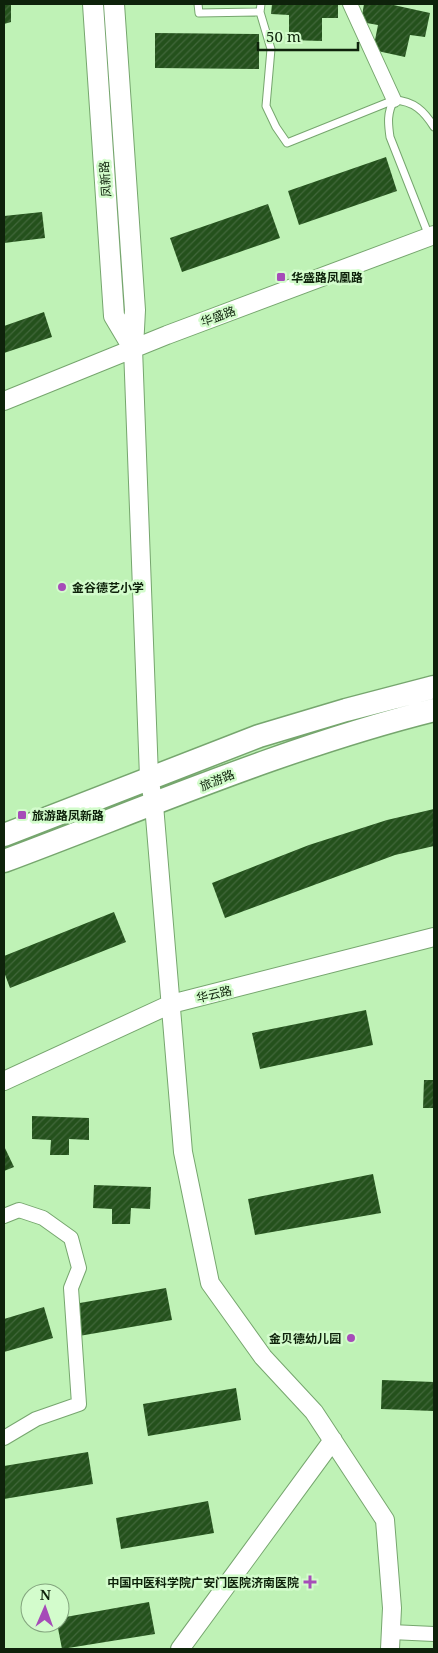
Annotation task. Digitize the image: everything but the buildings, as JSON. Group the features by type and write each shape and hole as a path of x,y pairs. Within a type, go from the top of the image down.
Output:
{"main road":[{"name":"凤新路","path":"93,4 114,316 133,348"},
{"path":"114,4 135,310 133,348"},
{"path":"4,835 149,777 259,736 346,710 434,687"},
{"name":"旅游路","path":"4,861 257,764 368,726 434,710"}],"street":[{"path":"350,4 394,100"},
{"name":"华盛路","path":"4,401 133,348 432,236"},
{"path":"133,348 149,777 154,805 183,1152 210,1283 263,1357 314,1412 385,1520 392,1608 390,1641 434,1634"},
{"name":"华云路","path":"4,1081 171,1004 434,937"},
{"path":"4,1216 19,1210 43,1218 71,1238 79,1268 71,1288 79,1404 36,1419 4,1438"},
{"path":"180,1649 333,1440"}],"lane":[{"path":"198,4 199,13 260,12"},
{"path":"262,4 260,12 271,49 266,106 276,127 287,143 394,100 409,101 422,110 434,127"},
{"path":"394,100 389,109 388,124 390,137 432,236"}],"place":[{"name":"华盛路凤凰路","path":"281,277"},
{"name":"金谷德艺小学","path":"62,587"},
{"name":"旅游路凤新路","path":"22,815"},
{"name":"金贝德幼儿园","path":"351,1338"},
{"name":"中国中医科学院广安门医院济南医院","path":"310,1582"}]}
